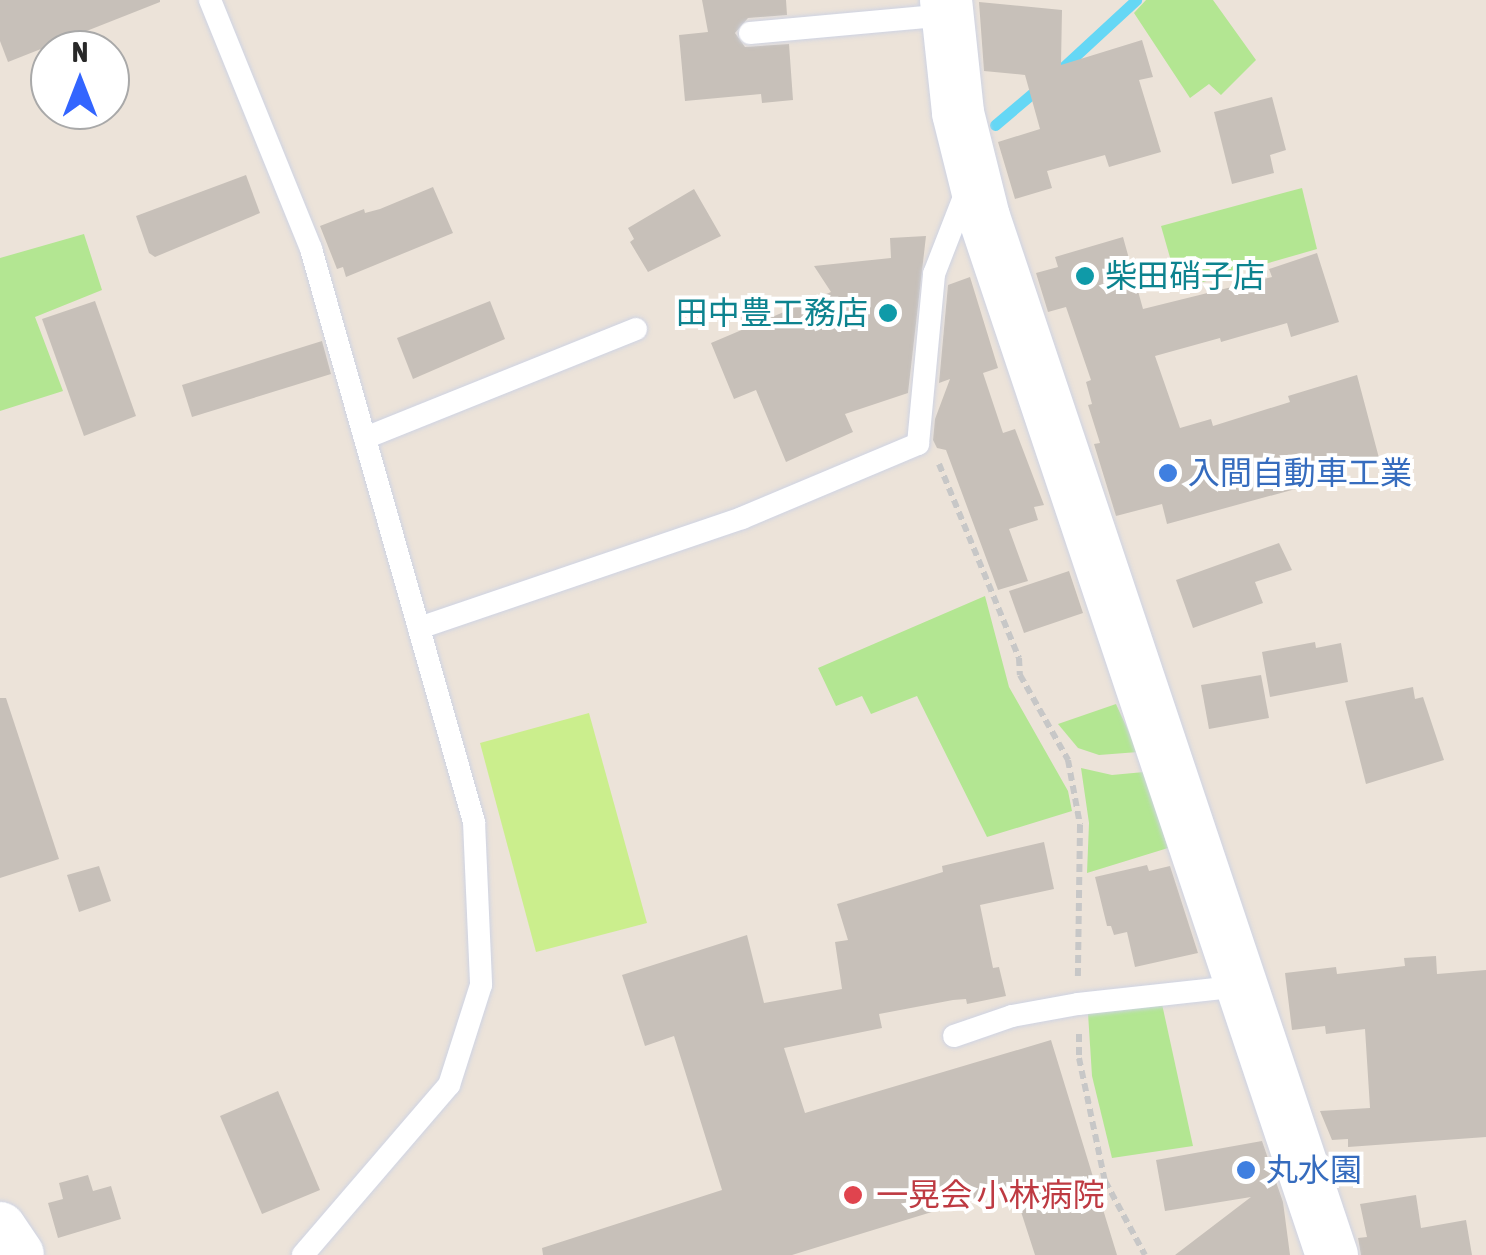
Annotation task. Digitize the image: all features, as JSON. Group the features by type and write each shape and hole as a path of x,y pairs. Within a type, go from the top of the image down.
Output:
{"street":[{"path":"947,8 958,113 972,175 1332,1255"},
{"path":"0,1228 18,1255"}],"lane":[{"path":"210,0 311,249 474,822 482,985 449,1085 303,1255"},
{"path":"750,34 947,8"},
{"path":"419,628 742,518 918,444 934,274 972,175"},
{"path":"365,438 636,329"},
{"path":"954,1036 1012,1016 1078,1004 1240,986"}],"path":[{"path":"918,444 930,447 949,484 1018,658 1020,675 1068,760 1080,825 1079,1058 1105,1182 1145,1255"}],"green space":[{"path":"1146,0 1213,0 1256,60 1221,95 1209,84 1190,98 1134,13"},
{"path":"1302,188 1317,249 1179,289 1161,226"},
{"path":"84,234 102,290 35,317 63,391 0,411 0,258"},
{"path":"985,596 1009,687 1068,791 1072,811 987,837 917,696 871,714 862,696 836,706 818,668"},
{"path":"1116,704 1138,752 1099,755 1078,748 1058,724"},
{"path":"589,713 647,923 536,952 480,743"},
{"path":"1081,768 1112,775 1144,772 1168,848 1087,873 1089,823"},
{"path":"1162,1004 1193,1146 1112,1158 1092,1076 1088,1013"}],"building":[{"path":"0,0 160,0 89,30 30,30 30,53 8,62 0,41"},
{"path":"702,0 786,0 787,15 748,18 735,33 745,47 789,44 793,100 762,103 761,94 685,101 679,35 708,32"},
{"path":"979,2 1062,10 1061,65 1142,40 1153,77 1139,80 1161,152 1109,167 1105,155 1047,171 1052,188 1015,199 998,142 1040,129 1025,75 984,71"},
{"path":"1272,97 1286,150 1270,155 1274,173 1232,184 1214,112"},
{"path":"246,175 260,213 155,257 149,253 136,216"},
{"path":"433,187 453,233 346,277 343,267 337,269 320,226 364,209 365,213 380,209"},
{"path":"694,189 721,236 648,272 630,242 634,239 628,228"},
{"path":"926,236 908,393 845,414 853,432 786,462 756,390 734,399 711,343 831,292 814,266 891,258 890,238"},
{"path":"1123,237 1143,309 1272,277 1269,269 1317,253 1339,322 1291,337 1287,323 1155,356 1180,428 1211,419 1213,426 1290,402 1288,396 1357,375 1379,458 1341,469 1343,476 1167,524 1162,504 1116,516 1094,444 1100,443 1088,405 1092,404 1086,382 1091,380 1066,307 1048,312 1036,273 1058,267 1055,257"},
{"path":"970,277 998,368 983,373 1003,433 1015,429 1044,505 1034,507 1038,520 1009,529 1028,581 998,590 946,450 937,448 933,440 935,419 950,379 939,383 948,285"},
{"path":"95,301 136,416 84,436 42,319"},
{"path":"490,301 505,339 413,379 397,338"},
{"path":"322,341 331,374 192,417 182,385"},
{"path":"1279,543 1292,570 1255,582 1263,603 1193,628 1176,580"},
{"path":"1069,571 1083,613 1024,633 1009,591"},
{"path":"1315,642 1316,648 1341,643 1348,682 1270,697 1262,652"},
{"path":"1261,675 1269,718 1209,729 1201,685"},
{"path":"1413,687 1415,699 1423,697 1444,760 1366,784 1345,701"},
{"path":"0,698 6,698 59,859 0,878"},
{"path":"1044,842 1054,889 980,905 993,968 999,967 1006,996 967,1004 966,999 953,1000 879,1014 882,1028 784,1048 805,1113 1051,1040 1117,1255 1035,1255 1013,1187 792,1255 543,1255 542,1248 722,1190 674,1036 645,1046 622,975 747,935 764,1003 842,989 835,942 848,940 837,904 943,872 942,866"},
{"path":"1147,865 1149,871 1170,866 1198,953 1135,967 1127,932 1114,935 1111,926 1107,926 1095,877"},
{"path":"99,866 111,901 79,912 67,875"},
{"path":"1436,956 1437,974 1486,970 1486,1137 1348,1147 1348,1139 1332,1140 1320,1111 1370,1108 1365,1029 1326,1034 1325,1026 1292,1030 1285,973 1336,967 1337,974 1405,966 1404,958"},
{"path":"278,1091 320,1190 262,1214 220,1116"},
{"path":"1262,1141 1283,1202 1290,1255 1175,1255 1251,1197 1165,1211 1156,1160"},
{"path":"88,1175 93,1191 111,1186 121,1219 58,1238 48,1203 63,1199 59,1183"},
{"path":"1416,1195 1421,1228 1466,1220 1472,1255 1361,1255 1358,1238 1367,1237 1360,1204"}],"waterway":[{"path":"1059,71 1136,0"},
{"path":"995,125 1041,86"}],"place":[{"name":"柴田硝子店","path":"1085,276"},
{"name":"田中豊工務店","path":"888,313"},
{"name":"入間自動車工業","path":"1168,473"},
{"name":"丸水園","path":"1246,1170"},
{"name":"一晃会 小林病院","path":"853,1195"}]}
